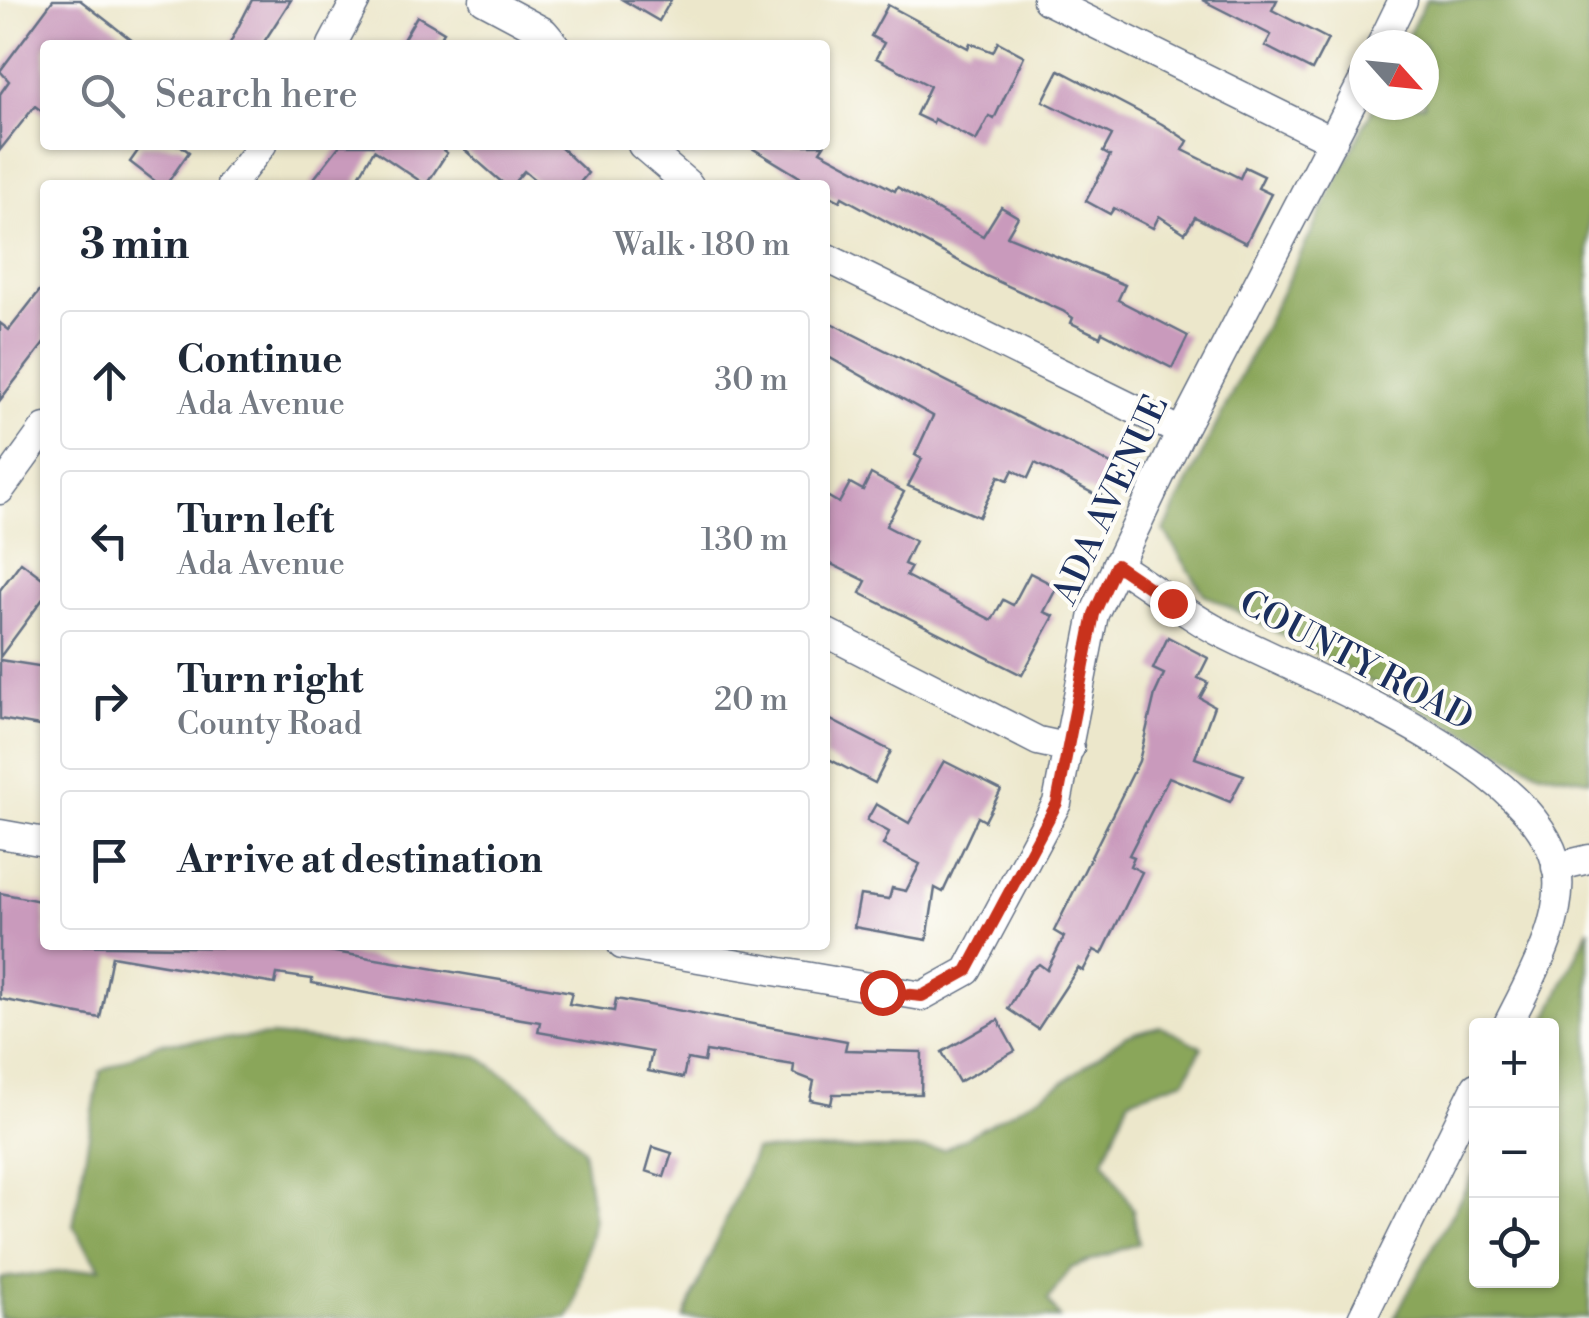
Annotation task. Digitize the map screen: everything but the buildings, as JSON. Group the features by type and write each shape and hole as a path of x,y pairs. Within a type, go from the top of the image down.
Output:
{"street":[{"path":"335,40 356,0"},
{"path":"484,0 544,32 551,40"},
{"path":"1048,0 1333,141"},
{"path":"1388,30 1403,0"},
{"name":"ADA AVENUE","path":"650,950 922,996 967,971 1057,803 1094,614 1181,432 1349,108"},
{"path":"235,180 258,150"},
{"path":"648,150 683,180"},
{"path":"830,259 1181,432"},
{"path":"0,490 40,435"},
{"name":"COUNTY ROAD","path":"1116,565 1219,631 1438,742 1524,806 1547,839 1556,867"},
{"path":"830,635 1038,741 1070,748"},
{"path":"0,834 40,841"},
{"path":"1510,1018 1556,903 1556,867 1589,859"},
{"path":"1362,1318 1469,1101"}],"green space":[{"path":"1426,0 1589,0 1589,780 1540,772 1204,594 1164,531 1367,120 1439,120 1439,30 1411,30"},
{"path":"1589,928 1589,1318 1394,1318 1469,1183 1469,1288 1559,1288 1559,1018 1547,1018"},
{"path":"1160,1026 1202,1047 1185,1080 1129,1099 1104,1160 1133,1209 1139,1243 1071,1268 1048,1300 1060,1318 684,1318 755,1150 945,1149 1059,1085 1126,1035"},
{"path":"272,1036 478,1056 532,1095 583,1149 594,1221 574,1309 568,1318 0,1318 0,1278 100,1268 73,1226 100,1072 159,1043"}],"route":[{"path":"882,992 922,996 967,971 1057,803 1094,614 1116,565 1172,603"}]}
